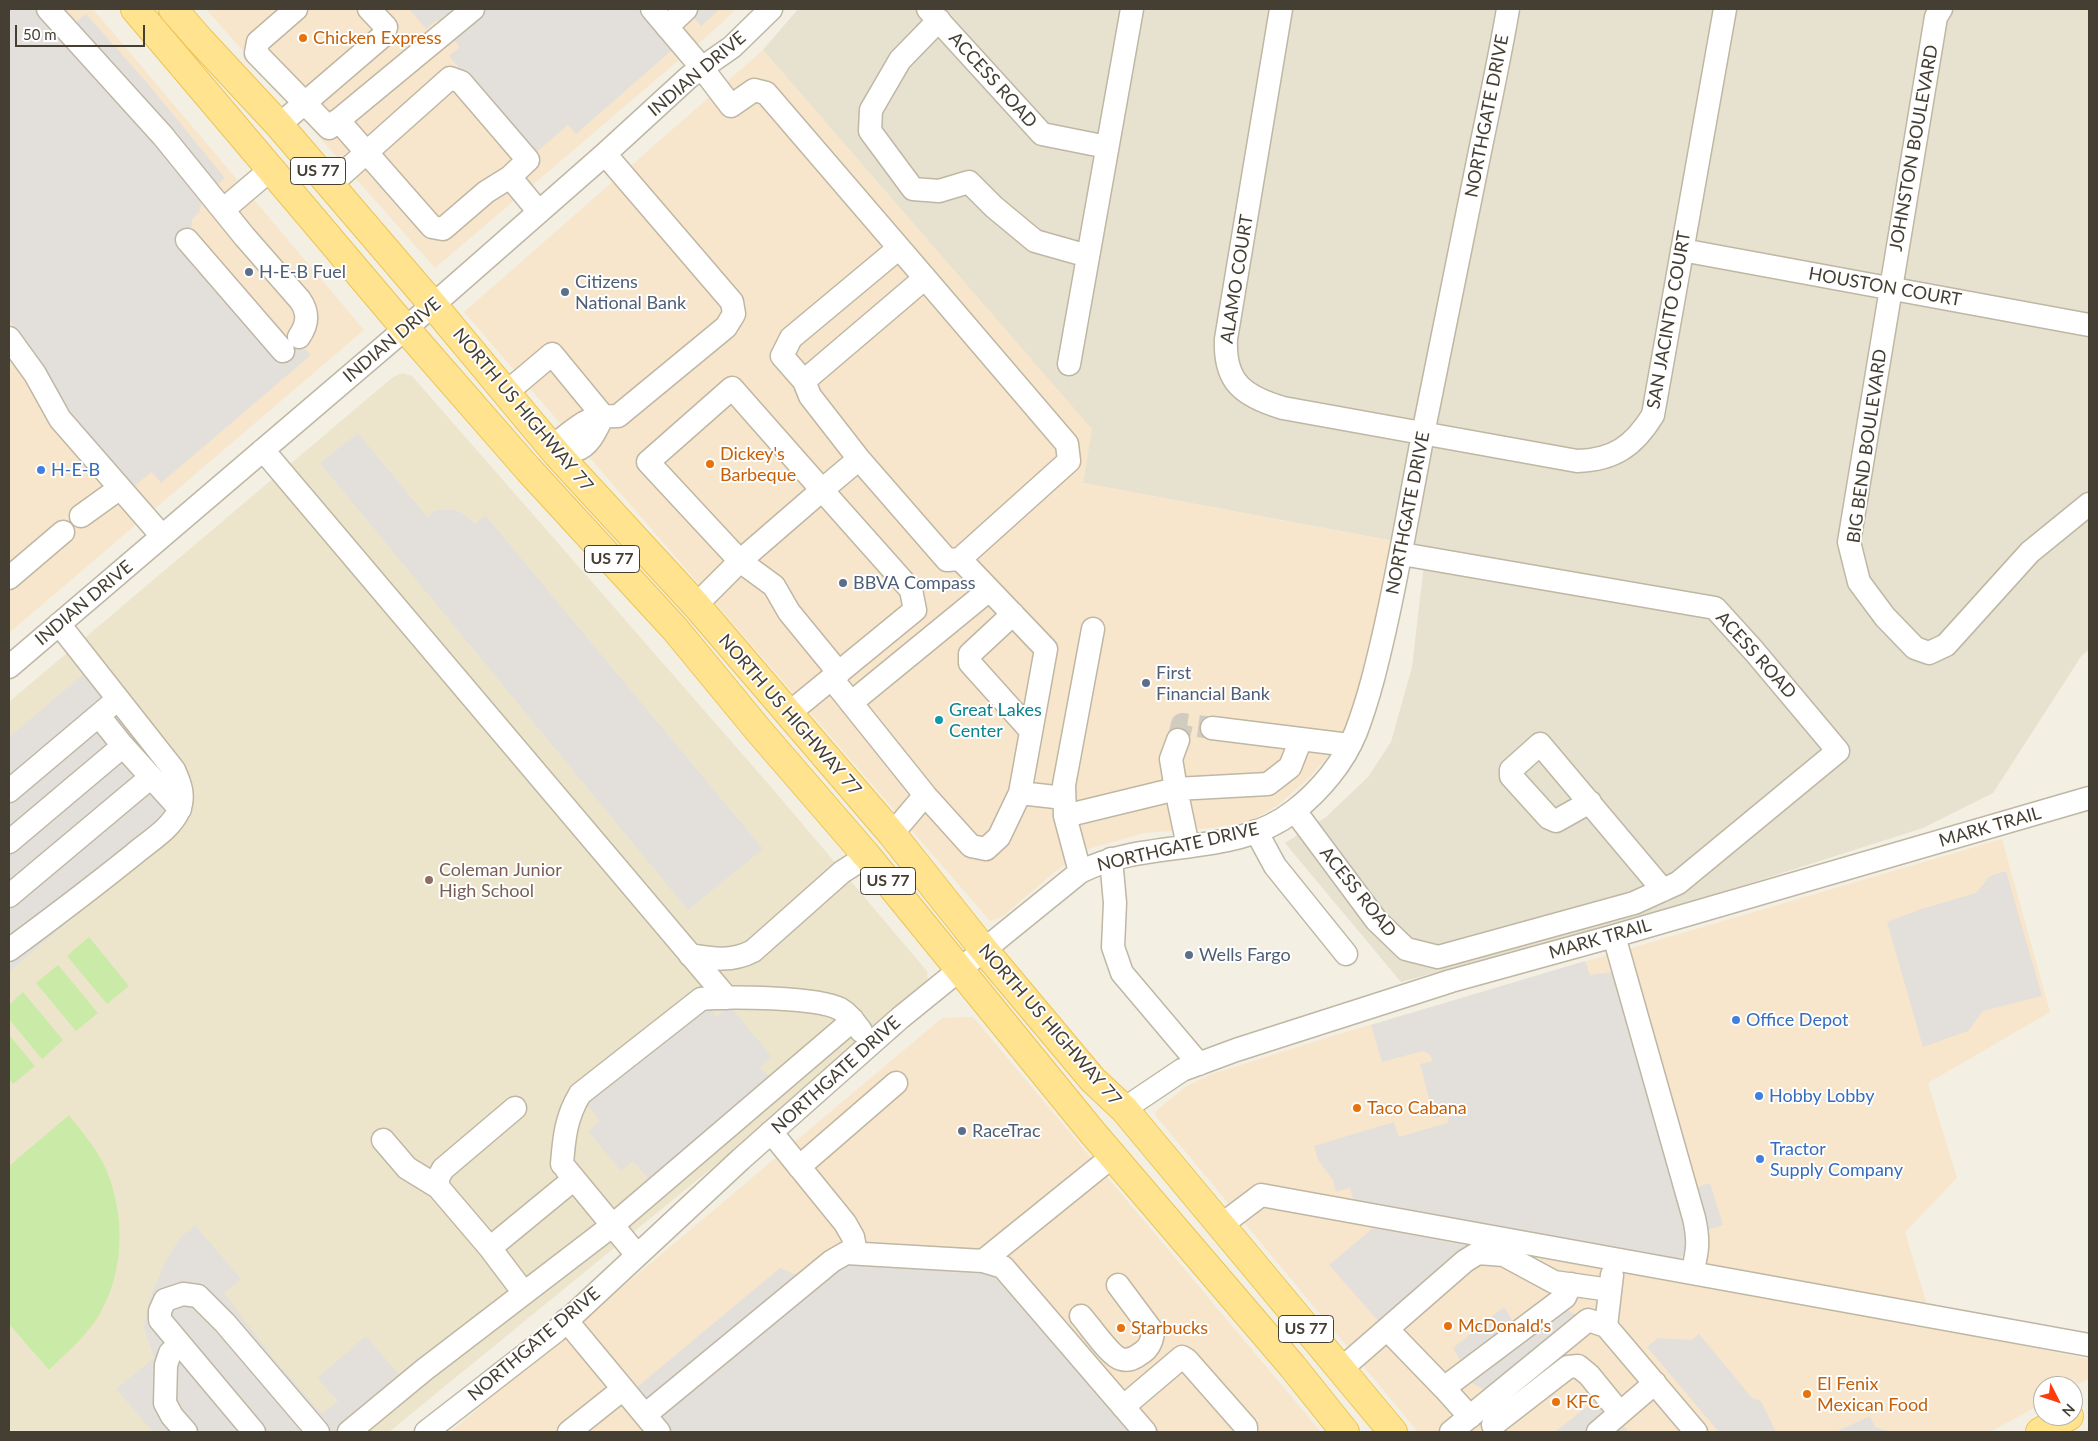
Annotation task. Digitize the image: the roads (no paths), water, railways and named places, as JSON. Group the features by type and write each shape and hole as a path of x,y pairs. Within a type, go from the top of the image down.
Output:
{"main road":[{"name":"NORTH US HIGHWAY 77","path":"135,9 405,328 528,469 675,629 867,856 1113,1156 1293,1367 1335,1429"},
{"name":"NORTH US HIGHWAY 77","path":"173,9 279,125 559,452 696,605 892,834 984,950 1093,1080 1124,1109 1393,1432"},
{"path":"1188,1245 1220,1226"}],"street":[{"path":"48,9 163,136 304,307 307,320 291,344 187,240"},
{"path":"296,9 258,42 256,53 328,128 473,9"},
{"path":"279,125 384,35 386,28 369,9"},
{"path":"652,9 702,68 731,106 754,90 766,93 925,278 1067,444 1069,462 960,559 947,560 859,459 810,396 804,380 782,356 791,338 899,248"},
{"path":"667,27 686,9"},
{"name":"INDIAN DRIVE","path":"9,667 433,304 605,154 689,77 732,47 770,9"},
{"path":"1069,364 1132,9"},
{"name":"ALAMO COURT","path":"1281,9 1226,339 1225,356 1230,372 1236,382 1258,401 1283,408 1423,433"},
{"name":"NORTHGATE DRIVE","path":"426,1432 566,1320 870,1044 959,969 1080,872 1111,859 1135,853 1207,844 1270,826 1295,811 1336,770 1355,735 1371,688 1402,554 1423,433 1508,9"},
{"name":"SAN JACINTO COURT","path":"1423,433 1577,461 1592,461 1615,454 1626,448 1643,431 1653,415 1726,9"},
{"name":"JOHNSTON BOULEVARD","path":"1890,288 1936,17 1941,9"},
{"name":"ACCESS ROAD","path":"1088,256 1036,241 994,207 969,182 939,191 913,189 870,131 871,110 900,60 933,14 1042,134 1107,147"},
{"path":"330,185 368,153 450,78 461,82 528,160 510,177 486,192 443,229 432,227 368,153 338,120"},
{"path":"559,452 562,439 582,422 603,416 618,416 726,328 734,314 732,302 605,154"},
{"path":"223,210 270,170"},
{"path":"510,177 539,212"},
{"name":"HOUSTON COURT","path":"1682,250 2089,325"},
{"path":"804,380 925,278"},
{"name":"BIG BEND BOULEVARD","path":"1890,288 1849,542 1859,582 1885,617 1915,648 1930,653 1946,645 2030,552 2089,504"},
{"path":"9,338 35,374 60,419 162,536"},
{"path":"507,392 552,354 603,416"},
{"path":"788,714 836,676 915,610 911,590 732,388 648,462 740,562 774,586 788,612 836,676 851,702 925,794 971,846 986,849 999,837 1020,793 1046,649 960,559"},
{"path":"263,450 726,998"},
{"path":"696,605 740,562 859,459"},
{"path":"81,516 120,488"},
{"path":"9,578 63,532"},
{"name":"ACESS ROAD","path":"1295,811 1376,920 1406,949 1438,958 1634,903 1678,883 1838,751 1754,651 1715,608 1402,554"},
{"path":"851,702 989,590"},
{"path":"1013,614 970,654 970,663 1032,731"},
{"path":"9,950 96,886 173,820 180,809 182,786 174,770 59,624"},
{"path":"1080,872 1065,807 1064,785 1093,629"},
{"path":"9,790 118,699"},
{"path":"99,716 123,746 180,809"},
{"path":"1212,728 1349,746"},
{"path":"1020,793 1065,807 1176,789 1268,784 1290,766 1301,739"},
{"path":"1178,740 1171,759 1188,846"},
{"path":"9,842 123,746"},
{"path":"9,896 151,777"},
{"path":"892,834 925,794"},
{"name":"MARK TRAIL","path":"1124,1109 1182,1070 1236,1050 1451,981 1614,936 2089,798"},
{"path":"1590,802 1663,890"},
{"path":"1256,831 1275,866 1346,954"},
{"path":"690,955 723,959 748,954 842,872 867,856"},
{"path":"1111,859 1115,903 1114,947 1122,973 1199,1064"},
{"path":"1614,936 1698,1235 1698,1252 1692,1273"},
{"path":"637,1255 567,1171 564,1133 572,1108 580,1094 701,999 809,1001 840,1008 853,1020 870,1044"},
{"path":"349,1432 424,1370 613,1225 853,1020"},
{"path":"799,1167 896,1083"},
{"path":"438,1187 438,1178 443,1169 515,1108"},
{"path":"771,1132 845,1223 853,1237 856,1253"},
{"path":"383,1140 407,1168 438,1187 490,1248 524,1293"},
{"path":"983,1261 1113,1156"},
{"path":"490,1248 567,1171"},
{"path":"1220,1226 1261,1195 2089,1345"},
{"path":"1340,1370 1465,1261 1478,1252 1504,1255 1554,1282 1610,1290"},
{"path":"566,1320 652,1424 832,1261 846,1253 983,1261 1003,1267 1145,1432"},
{"path":"1606,1326 1614,1259"},
{"path":"1444,1388 1565,1297 1571,1284"},
{"path":"1081,1316 1113,1354 1122,1360 1133,1358 1144,1351 1152,1342 1152,1332 1118,1285"},
{"path":"254,1432 160,1320 160,1311 165,1300 183,1294 198,1296 225,1323 318,1432"},
{"path":"1485,1421 1588,1320 1606,1326 1696,1432"},
{"path":"1387,1328 1444,1388 1485,1421"},
{"path":"180,1344 170,1353 166,1365 165,1403 172,1416 186,1432"},
{"path":"1123,1407 1182,1357 1187,1360 1246,1426 1246,1432"},
{"path":"1451,1432 1485,1421 1568,1367 1578,1366 1620,1413"},
{"path":"1598,1432 1655,1383"},
{"path":"569,1432 623,1389"}],"tunnel":[{"path":"1178,740 1182,724 1212,728"}],"place":[{"name":"Chicken Express","path":"303,38"},
{"name":"H-E-B Fuel","path":"249,272"},
{"name":"Citizens National Bank","path":"565,292"},
{"name":"Dickey's Barbeque","path":"710,464"},
{"name":"H-E-B","path":"41,470"},
{"name":"BBVA Compass","path":"843,583"},
{"name":"First Financial Bank","path":"1146,683"},
{"name":"Great Lakes Center","path":"939,720"},
{"name":"Coleman Junior High School","path":"429,880"},
{"name":"Wells Fargo","path":"1189,955"},
{"name":"Office Depot","path":"1736,1020"},
{"name":"Hobby Lobby","path":"1759,1096"},
{"name":"Taco Cabana","path":"1357,1108"},
{"name":"RaceTrac","path":"962,1131"},
{"name":"Tractor Supply Company","path":"1760,1159"},
{"name":"McDonald's","path":"1448,1326"},
{"name":"Starbucks","path":"1121,1328"},
{"name":"El Fenix Mexican Food","path":"1807,1394"},
{"name":"KFC","path":"1556,1402"}]}
